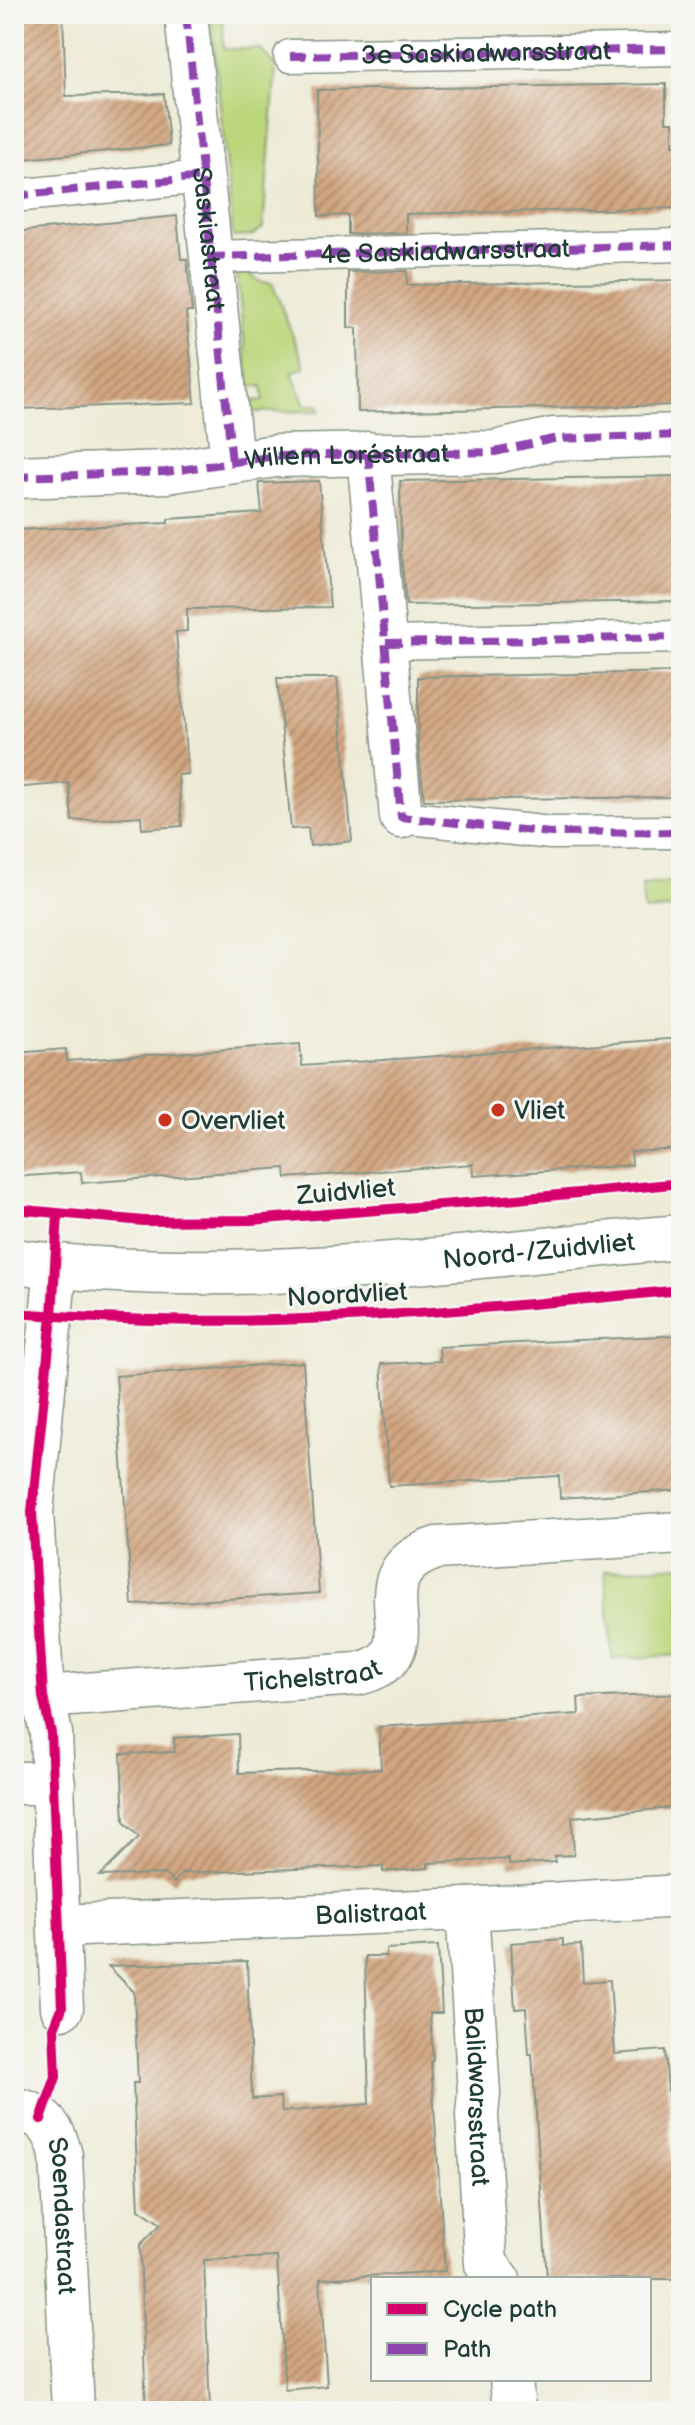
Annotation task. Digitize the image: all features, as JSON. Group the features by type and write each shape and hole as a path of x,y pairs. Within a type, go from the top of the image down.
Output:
{"main road":[{"name":"Noord-/Zuidvliet","path":"35,1264 129,1272 278,1271 681,1237"}],"street":[{"name":"Saskiastraat","path":"186,14 232,462"},
{"name":"3e Saskiadwarsstraat","path":"290,56 681,49"},
{"path":"14,196 202,177"},
{"name":"4e Saskiadwarsstraat","path":"209,257 681,245"},
{"name":"Willem Loréstraat","path":"14,477 166,472 276,456 495,452 553,439 681,435"},
{"path":"368,453 401,817 551,833 681,832"},
{"path":"386,643 681,637"},
{"path":"35,1264 32,1512 43,1697 51,1733 34,1783 59,1926 62,2008"},
{"name":"Tichelstraat","path":"43,1697 357,1674 374,1670 387,1662 395,1648 398,1634 397,1579 404,1565 419,1554 437,1548 681,1533"},
{"name":"Balistraat","path":"59,1926 467,1909 681,1896"},
{"name":"Balidwarsstraat","path":"467,1909 479,2085 477,2115 486,2264 497,2277"},
{"name":"Soendastraat","path":"28,2114 56,2133 61,2156 73,2411"},
{"path":"511,2381 514,2411"}],"green space":[{"path":"211,14 223,14 224,49 260,49 276,66 263,228 251,236 233,237"},
{"path":"247,273 261,282 272,283 305,367 292,372 305,405 319,405 320,411 252,412 250,401 264,400 262,386 249,387 237,274"},
{"path":"681,881 681,908 644,911 642,885"},
{"path":"681,1565 681,1655 612,1659 605,1571"}],"building":[{"path":"14,14 63,14 66,96 164,94 169,145 14,160"},
{"path":"666,84 666,122 673,122 673,145 681,145 681,208 406,214 406,233 348,234 348,215 319,216 317,90"},
{"path":"177,216 181,259 187,259 192,312 186,312 195,403 14,409 14,232"},
{"path":"407,271 407,285 681,280 681,405 358,412 357,328 348,328 348,272"},
{"path":"681,476 681,601 406,605 401,555 400,481"},
{"path":"319,481 330,607 187,609 187,631 176,632 188,774 178,775 182,826 142,829 141,816 72,821 69,783 14,788 14,530 168,523 168,519 262,513 259,483"},
{"path":"681,672 681,797 424,800 418,743 418,677"},
{"path":"277,678 337,678 352,841 310,846 308,828 291,829"},
{"path":"681,1038 681,1149 631,1152 632,1165 474,1176 473,1164 286,1178 285,1168 82,1183 81,1172 14,1177 14,1053 66,1049 67,1061 300,1044 302,1066"},
{"path":"681,1335 681,1490 560,1498 559,1476 389,1486 381,1364 440,1361 439,1347"},
{"path":"303,1362 319,1593 132,1605 116,1376"},
{"path":"681,1694 681,1807 572,1817 574,1855 554,1856 555,1862 509,1865 509,1859 428,1863 428,1868 383,1872 383,1866 182,1873 174,1883 164,1874 100,1876 139,1837 124,1822 121,1754 175,1752 174,1738 238,1734 239,1773 381,1769 379,1727 579,1714 578,1698"},
{"path":"563,1939 563,1946 581,1945 583,1982 610,1980 615,2054 665,2050 681,2279 547,2277 532,2054 529,2054 526,2008 515,2009 511,1943"},
{"path":"438,1946 442,2013 430,2013 431,2061 445,2271 320,2279 327,2386 285,2390 277,2257 204,2260 210,2411 146,2411 140,2245 161,2224 139,2209 133,2083 138,2083 134,1992 108,1966 247,1961 252,2099 280,2097 282,2112 369,2104 365,1956 386,1956 386,1949"}],"marked path":[{"path":"186,14 232,462"},
{"path":"290,56 681,49"},
{"path":"14,196 202,177"},
{"path":"209,257 681,245"},
{"path":"14,477 166,472 276,456 495,452 553,439 681,435"},
{"path":"368,453 401,817 551,833 681,832"},
{"path":"386,643 681,637"}],"cycle path":[{"name":"Zuidvliet","path":"14,1209 144,1221 251,1220 681,1183"},
{"path":"41,2119 56,2077 54,2028 62,2008 51,1733 43,1697 32,1512 52,1316 58,1214"},
{"name":"Noordvliet","path":"14,1313 160,1320 305,1319 446,1311 681,1290"}],"place":[{"name":"Vliet","path":"498,1110"},
{"name":"Overvliet","path":"165,1120"}]}
